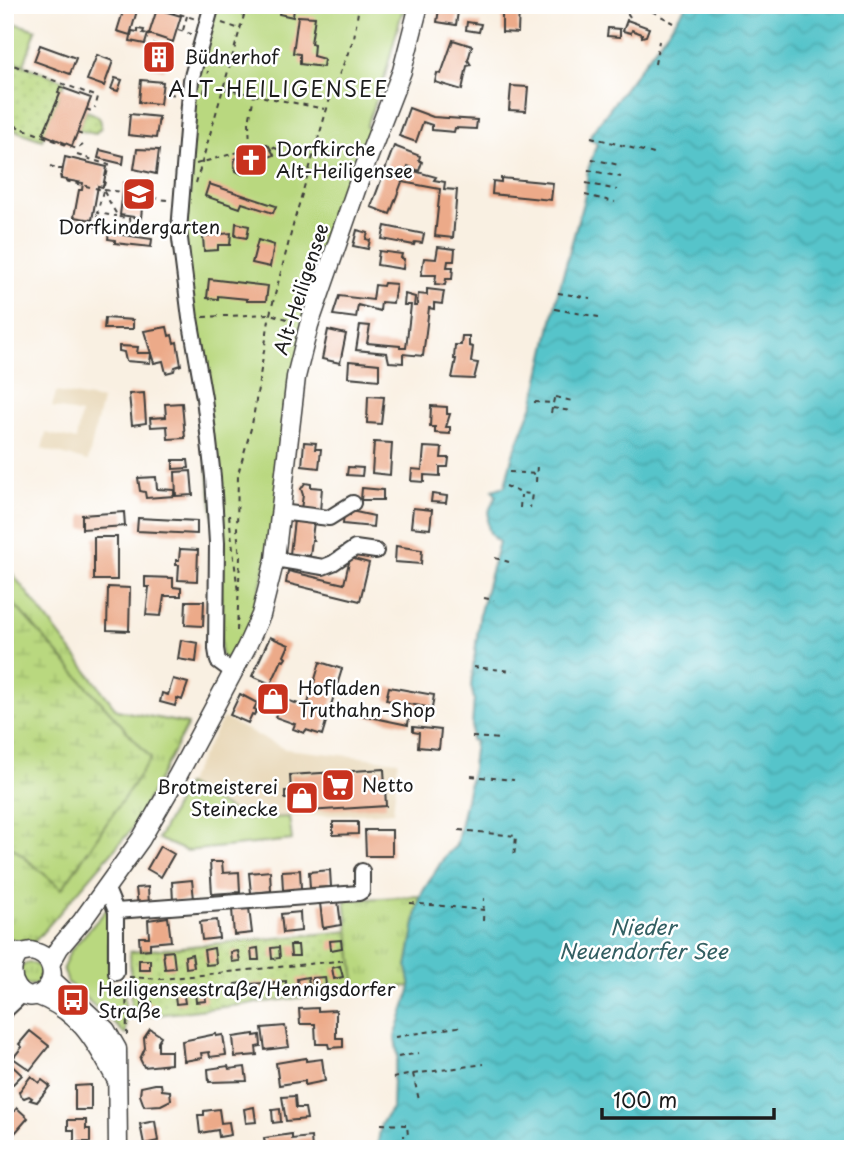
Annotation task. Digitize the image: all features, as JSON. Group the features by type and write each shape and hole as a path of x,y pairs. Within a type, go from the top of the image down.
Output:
{"main road":[{"name":"Alt-Heiligensee","path":"102,893 141,839 172,788 261,615 275,558 296,377 309,325 358,184 402,71 419,5"},
{"path":"14,985 10,962 20,952 53,937 82,914 102,893"},
{"path":"14,985 45,990 59,948 82,914"},
{"path":"20,952 43,955 51,972 113,1039 119,1063 116,1079 118,1149"},
{"path":"14,985 56,1003 85,1028 104,1054 116,1079"}],"street":[{"path":"206,14 193,69 180,201 181,260 204,398 216,513 216,649 218,661 233,672"},
{"path":"279,512 328,518 352,503"},
{"path":"275,558 323,567 355,548 376,551"},
{"path":"116,912 359,893 362,891 362,871"},
{"path":"102,893 116,912 116,973"},
{"path":"5,1011 14,985"}],"path":[{"path":"195,186 247,5"},
{"path":"236,634 240,557 237,529 238,474 252,425 270,314 326,109 354,38 359,5"},
{"path":"519,10 551,9 564,5"},
{"path":"604,5 642,6 674,23"},
{"path":"618,6 624,8 632,20"},
{"path":"170,11 187,16 206,14 241,30"},
{"path":"183,31 187,16"},
{"path":"178,30 191,34"},
{"path":"655,64 659,41"},
{"path":"5,62 98,97 95,108"},
{"path":"202,102 209,66"},
{"path":"224,89 326,109"},
{"path":"169,94 176,95"},
{"path":"251,148 248,139 254,95"},
{"path":"86,109 94,112"},
{"path":"5,122 77,149 83,145"},
{"path":"77,133 83,135"},
{"path":"591,137 654,154"},
{"path":"195,164 267,144 277,149"},
{"path":"272,150 300,146 313,153"},
{"path":"77,155 109,165 96,227"},
{"path":"592,159 619,165"},
{"path":"50,166 61,169 61,180 123,192"},
{"path":"588,170 621,177"},
{"path":"586,183 617,190"},
{"path":"103,190 118,217"},
{"path":"585,195 615,202"},
{"path":"144,197 180,201"},
{"path":"74,221 96,227 130,226 129,218 97,214"},
{"path":"558,293 590,298"},
{"path":"555,309 599,317"},
{"path":"190,318 270,314 309,325"},
{"path":"551,413 555,396 572,401"},
{"path":"534,402 553,404"},
{"path":"552,408 570,411"},
{"path":"536,482 537,465"},
{"path":"509,472 537,474"},
{"path":"505,486 521,493 532,494 530,508"},
{"path":"520,508 521,493"},
{"path":"495,558 509,562"},
{"path":"484,598 494,600"},
{"path":"473,667 513,671"},
{"path":"472,737 502,739"},
{"path":"471,776 514,780"},
{"path":"459,830 516,836 514,858"},
{"path":"483,922 484,898"},
{"path":"410,904 484,910"},
{"path":"127,1035 126,977 161,979 347,960"},
{"path":"395,1037 463,1026"},
{"path":"398,1057 419,1053"},
{"path":"393,1078 484,1064"},
{"path":"413,1074 419,1100"},
{"path":"381,1124 407,1125 408,1136 403,1136"}],"shaded area":[{"path":"56,392 102,400 88,461 42,449 46,433 76,440 81,414 52,407"},
{"path":"223,718 285,749 398,761 393,812 247,819 186,785"}],"green space":[{"path":"216,5 413,5 412,13 402,12 384,79 366,127 373,133 322,267 269,551 252,620 232,658 224,658 221,655 220,574 183,263 189,114"},
{"path":"5,20 36,30 24,65 5,58"},
{"path":"5,58 65,81 42,140 5,127"},
{"path":"86,111 95,114 100,120 101,127 95,134 78,130"},
{"path":"5,564 117,710 188,724 132,829 30,947 5,936"},
{"path":"5,594 151,758 62,889 5,841"},
{"path":"186,785 247,819 289,817 292,840 186,851 158,839"},
{"path":"420,896 407,967 411,986 356,991 345,900"},
{"path":"109,907 109,984 124,984 126,1034 68,983 63,968 70,951"},
{"path":"349,931 356,991 131,1018 130,952"},
{"path":"30,963 38,966 41,974 38,982 30,985 22,982 19,974 22,966"}],"water":[{"name":"Nieder Neuendorfer See","path":"687,5 853,5 853,1149 377,1149 381,1124 392,1108 393,1078 398,1057 395,1037 411,987 407,967 420,896 445,856 456,846 471,776 475,741 471,740 474,699 471,686 480,612 499,542 488,527 490,508 496,496 493,490 505,486 512,457 534,402 558,293 597,143 590,139 591,134"}],"building":[{"path":"125,5 138,7 130,35 117,31"},
{"path":"280,5 294,8 293,17 279,14"},
{"path":"502,5 519,5 518,33 502,32"},
{"path":"157,9 181,16 173,42 149,34"},
{"path":"439,9 458,12 456,25 437,22"},
{"path":"298,16 315,17 311,43 314,44 313,56 324,59 323,67 300,64 300,54 293,53"},
{"path":"627,20 649,28 646,36 642,37 642,34 632,30 631,33 623,31"},
{"path":"467,22 481,24 479,32 466,30"},
{"path":"608,28 620,29 620,37 607,36"},
{"path":"138,29 148,34 145,44 130,41 132,31 138,32"},
{"path":"453,40 472,46 468,60 471,65 467,66 462,90 435,82 437,73 441,74"},
{"name":"Büdnerhof","path":"154,44 170,49 164,70 148,66"},
{"path":"40,45 76,58 70,74 34,61"},
{"path":"97,55 113,61 104,86 87,80"},
{"path":"115,78 122,80 118,91 111,89"},
{"path":"141,80 163,82 160,104 139,102"},
{"path":"511,86 528,87 526,111 509,110"},
{"path":"60,87 91,98 72,146 43,134 60,94"},
{"path":"409,108 433,117 477,120 476,129 455,128 454,132 432,130 432,125 423,122 416,142 399,136"},
{"path":"130,114 159,117 156,138 128,135"},
{"name":"Dorfkirche Alt-Heiligensee","path":"269,146 274,155 266,158 268,161 242,174 236,171 235,159"},
{"path":"394,146 420,156 419,160 422,162 419,171 408,166 407,169 436,177 434,180 445,182 444,189 457,190 453,238 435,236 440,189 402,182 390,214 371,207"},
{"path":"137,149 159,150 156,174 134,169"},
{"path":"100,150 124,156 123,164 98,158"},
{"path":"65,157 107,167 103,187 98,186 92,220 74,217 83,183 61,179"},
{"path":"501,178 553,183 551,200 492,194 493,181 501,182"},
{"path":"124,183 144,186 141,218 120,215"},
{"path":"209,184 276,206 273,213 242,203 240,208 205,196"},
{"path":"236,223 249,226 247,238 235,236"},
{"path":"385,226 424,234 422,243 415,242 414,245 382,239"},
{"path":"357,230 368,233 368,249 353,246"},
{"path":"109,233 152,239 151,247 115,243 115,240 108,239"},
{"path":"231,233 230,245 218,245 218,250 204,251 203,236"},
{"path":"258,240 274,245 270,267 252,263"},
{"path":"438,247 455,249 454,261 448,261 447,267 453,267 452,279 446,279 445,285 435,284 436,275 421,275 424,258 436,259"},
{"path":"379,251 402,254 403,269 377,265"},
{"path":"209,279 268,286 266,301 218,296 218,299 207,298"},
{"path":"384,283 396,284 393,303 381,302 380,311 358,305 356,318 333,315 339,296 373,300 375,285 383,286"},
{"path":"427,289 444,291 442,304 434,303 434,309 429,308 423,356 403,354 403,363 389,362 387,353 356,350 360,325 370,326 367,343 406,348 411,305 404,305 405,294 415,297 414,306 417,306 418,294 427,295"},
{"path":"105,318 133,320 133,329 104,329"},
{"path":"167,327 169,336 172,335 174,343 177,342 181,365 166,373 163,361 154,363 144,331"},
{"path":"328,330 346,334 340,363 322,359"},
{"path":"462,336 469,336 469,346 473,347 471,362 478,363 474,379 452,378 456,359 455,345 461,345"},
{"path":"119,346 138,347 137,353 151,353 150,363 126,361 124,352 119,351"},
{"path":"349,361 379,364 379,380 348,377"},
{"path":"144,393 146,423 132,425 129,394"},
{"path":"368,396 384,397 381,424 367,423"},
{"path":"182,403 185,438 168,439 167,426 151,427 150,418 166,417 165,404"},
{"path":"431,406 447,407 447,414 450,414 446,427 450,427 450,434 435,433 435,427 430,427"},
{"path":"304,442 316,443 315,449 321,449 319,468 302,466"},
{"path":"374,442 392,443 390,475 372,473"},
{"path":"424,447 442,448 441,458 449,458 448,467 440,467 440,476 424,475 424,482 411,481 412,469 422,470"},
{"path":"173,460 188,460 189,468 173,469"},
{"path":"348,467 363,468 362,476 347,475"},
{"path":"191,471 193,495 176,496 175,472"},
{"path":"156,477 157,489 174,490 174,496 146,498 145,492 140,491 138,478"},
{"path":"305,483 311,484 311,487 322,488 320,511 301,509 301,489"},
{"path":"362,488 383,490 383,500 361,500"},
{"path":"432,494 447,496 446,503 431,502"},
{"path":"413,508 432,510 430,529 411,527"},
{"path":"351,511 374,516 373,527 343,524 344,514 350,515"},
{"path":"124,512 125,526 82,529 82,515"},
{"path":"138,518 197,521 197,534 137,531"},
{"path":"294,520 314,522 314,540 310,556 290,554"},
{"path":"94,537 117,537 117,580 94,580"},
{"path":"396,546 422,550 421,564 395,562"},
{"path":"180,549 198,550 197,581 178,580 179,565 176,565 176,560 179,560"},
{"path":"350,558 369,563 360,601 286,583 288,571 344,584"},
{"path":"145,577 173,578 173,587 181,588 181,596 164,596 161,616 146,615 149,587 145,587"},
{"path":"108,587 130,588 129,631 107,630"},
{"path":"186,601 204,601 203,626 185,625"},
{"path":"270,637 289,645 284,656 286,658 282,660 271,684 252,676"},
{"path":"181,640 198,643 196,662 178,659"},
{"path":"320,662 342,669 322,735 293,729 295,724 275,717 278,709 268,705 272,695 307,707"},
{"path":"173,679 188,683 182,700 177,698 175,706 160,702 162,693 168,695"},
{"path":"389,687 434,695 432,708 386,700"},
{"path":"240,694 257,703 254,709 257,710 248,723 230,715"},
{"path":"369,707 409,717 408,725 360,715 361,709 368,711"},
{"path":"413,727 441,730 439,749 418,747 419,733 413,732"},
{"name":"Netto","path":"384,769 386,806 292,812 291,799 285,799 285,791 291,791 290,775"},
{"path":"333,822 358,822 358,834 333,835"},
{"path":"365,830 392,830 392,856 366,856"},
{"path":"160,846 174,854 161,877 147,869"},
{"path":"210,862 222,862 223,873 239,872 240,892 212,894"},
{"path":"300,870 301,888 283,890 282,871"},
{"path":"330,870 331,887 310,888 309,872"},
{"path":"270,871 271,891 251,893 249,873"},
{"path":"192,880 194,899 173,901 172,882"},
{"path":"148,887 149,905 138,906 136,888"},
{"path":"338,901 341,925 323,928 320,903"},
{"path":"249,908 252,933 234,935 232,909"},
{"path":"300,912 301,931 283,933 281,914"},
{"path":"168,917 171,941 150,943 150,949 140,950 139,937 149,937 148,920"},
{"path":"217,920 219,938 202,940 200,922"},
{"path":"341,940 342,948 331,950 330,941"},
{"path":"290,945 298,945 299,956 291,956"},
{"path":"279,947 280,958 272,959 271,948"},
{"path":"214,948 216,964 206,965 204,950"},
{"path":"258,948 259,960 252,960 251,949"},
{"path":"173,951 175,968 165,969 163,952"},
{"path":"238,951 240,961 232,962 231,952"},
{"path":"192,954 194,967 186,968 185,956"},
{"path":"139,960 150,960 150,970 139,970"},
{"path":"340,966 343,977 334,979 332,968"},
{"path":"308,977 310,991 299,992 297,979"},
{"path":"325,977 326,985 313,987 312,978"},
{"path":"286,981 286,988 273,989 273,982"},
{"path":"242,983 243,993 236,994 235,984"},
{"path":"264,983 264,990 251,991 251,984"},
{"path":"183,990 185,1003 176,1004 174,991"},
{"path":"205,991 206,1001 196,1002 195,992"},
{"path":"142,1002 152,1002 152,1015 142,1015"},
{"path":"318,1008 318,1011 336,1010 336,1038 343,1038 343,1047 329,1048 328,1044 316,1044 315,1024 300,1024 299,1009"},
{"path":"285,1026 289,1047 265,1050 262,1028"},
{"path":"150,1029 161,1036 158,1051 171,1051 171,1064 144,1067 140,1059 145,1048 144,1038"},
{"path":"30,1031 49,1046 30,1070 13,1058 22,1047 19,1044"},
{"path":"223,1035 226,1055 210,1057 209,1052 201,1053 202,1058 184,1061 182,1041"},
{"path":"260,1035 261,1046 256,1047 257,1055 235,1057 233,1037"},
{"path":"306,1058 306,1061 322,1059 325,1081 305,1085 305,1081 279,1085 276,1063"},
{"path":"7,1061 22,1075 9,1088 5,1084"},
{"path":"228,1066 229,1069 245,1067 247,1081 209,1082 208,1069"},
{"path":"31,1076 39,1083 42,1080 50,1086 37,1102 30,1100 32,1098 29,1096 24,1098 19,1092"},
{"path":"161,1084 162,1090 170,1091 171,1100 161,1105 144,1106 140,1095 141,1087"},
{"path":"91,1085 91,1110 75,1110 75,1086"},
{"path":"295,1096 296,1108 305,1108 307,1119 286,1121 282,1097"},
{"path":"254,1107 256,1122 246,1123 244,1109"},
{"path":"17,1108 28,1118 15,1133 5,1122"},
{"path":"219,1109 221,1123 229,1122 231,1135 219,1137 218,1130 200,1133 198,1115 204,1115 204,1111"},
{"path":"280,1109 281,1122 273,1123 272,1110"},
{"path":"68,1120 86,1120 86,1129 90,1129 90,1142 74,1142 74,1130 68,1130"},
{"path":"155,1121 158,1141 144,1144 140,1124"},
{"path":"292,1134 292,1139 311,1137 312,1149 266,1149 264,1138"}],"place":[{"name":"Büdnerhof","path":"159,57"},
{"name":"Dorfkirche Alt-Heiligensee","path":"251,160"},
{"name":"Dorfkindergarten","path":"139,194"},
{"name":"Hofladen Truthahn-Shop","path":"273,699"},
{"name":"Netto","path":"338,785"},
{"name":"Brotmeisterei Steinecke","path":"302,798"},
{"name":"Heiligenseestraße/Hennigsdorfer Straße","path":"73,1000"}],"district":[{"name":"ALT-HEILIGENSEE","path":"279,90"}]}
